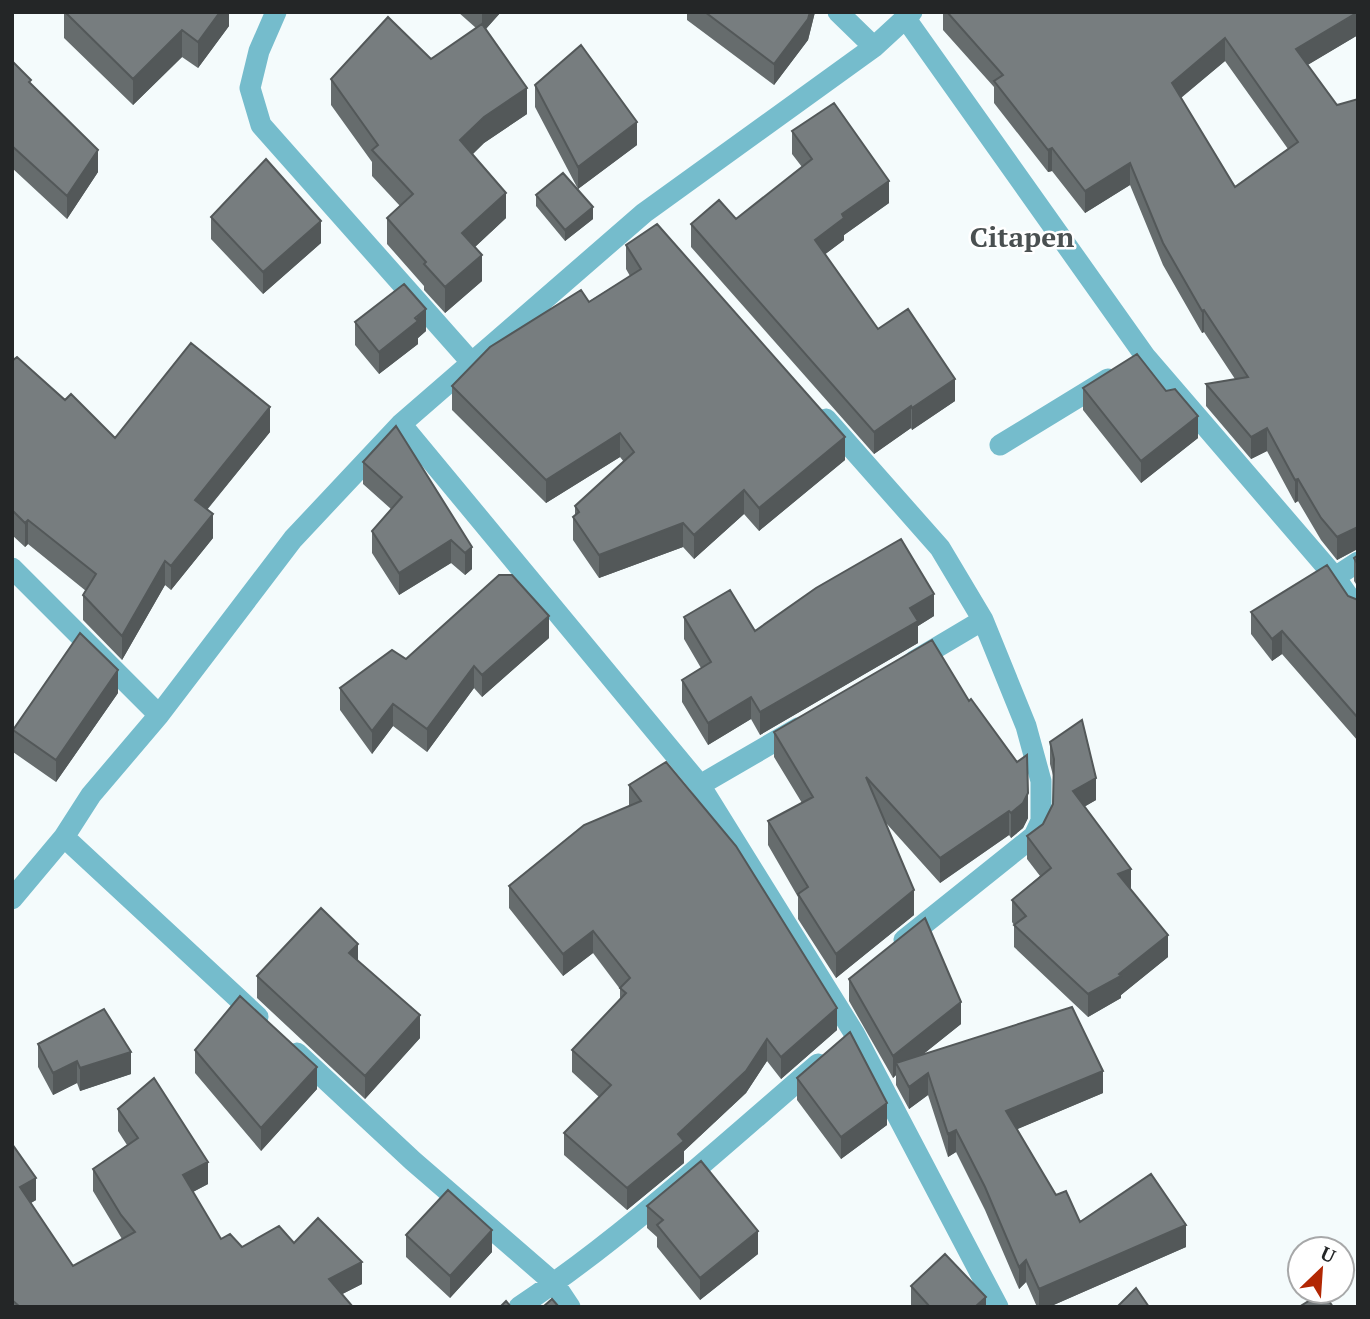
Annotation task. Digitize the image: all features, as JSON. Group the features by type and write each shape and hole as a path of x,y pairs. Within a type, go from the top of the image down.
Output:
{"street":[{"path":"276,12 259,51 250,88 261,125 472,363"},
{"path":"838,12 874,47"},
{"path":"12,899 64,837 91,796 159,715 293,539 401,424 649,218 874,47 909,15 1145,356 1335,577 1358,610"},
{"path":"1000,445 1145,356"},
{"path":"809,400 940,548 983,620 1026,726 1041,781 1041,821 1034,836 885,955"},
{"path":"401,424 700,785 855,1033 998,1307"},
{"path":"1335,577 1358,562"},
{"path":"12,568 159,715"},
{"path":"900,668 983,620"},
{"path":"700,785 818,717"},
{"path":"64,837 413,1161 554,1283 570,1307"},
{"path":"832,998 853,981"},
{"path":"519,1307 643,1213 855,1033"}],"building":[{"path":"65,12 220,12 198,42 182,30 133,79"},
{"path":"705,12 810,12 808,19 774,64"},
{"path":"947,12 1358,12 1296,49 1337,105 1358,99 1358,527 1337,537 1321,518 1298,479 1295,480 1267,428 1251,437 1206,384 1248,377 1204,310 1202,311 1163,243 1130,163 1085,191 1052,148 1048,150 994,81 1003,75","holes":["1225,38 1298,142 1235,187 1172,83"]},
{"path":"388,17 431,59 482,24 527,88 484,117 460,140 506,193 462,233 482,255 445,287 387,218 413,194 372,150 378,145 331,79"},
{"path":"581,45 637,122 578,167 535,85"},
{"path":"12,61 31,80 29,82 98,150 67,196 12,146"},
{"path":"834,103 889,181 842,214 844,218 815,240 878,329 908,309 955,379 874,432 691,224 719,200 736,219 812,159 792,131"},
{"path":"266,159 321,221 263,272 211,217"},
{"path":"563,173 593,207 565,230 536,195"},
{"path":"657,224 845,437 759,508 744,490 694,535 683,523 599,555 573,517 579,512 575,506 634,452 620,433 546,480 452,386 490,347 581,290 589,302 641,269 626,245"},
{"path":"404,284 426,309 415,318 418,321 379,352 355,322"},
{"path":"191,343 270,407 195,500 213,514 171,566 165,561 122,636 83,595 96,574 28,520 25,523 12,510 12,361 17,357 65,400 71,394 115,438"},
{"path":"1137,354 1166,391 1175,389 1198,416 1141,461 1083,388"},
{"path":"396,426 472,547 465,553 451,540 399,573 372,531 402,497 363,462"},
{"path":"901,539 934,594 910,608 918,621 760,712 751,697 708,723 682,680 711,662 684,617 730,590 755,631 816,588"},
{"path":"1327,565 1348,596 1358,600 1358,718 1282,631 1272,639 1251,612"},
{"path":"499,575 512,575 549,616 482,675 474,666 427,729 393,704 372,731 340,688 392,650 406,659"},
{"path":"80,633 118,670 56,760 13,730"},
{"path":"932,640 969,701 971,699 1017,762 1027,755 1028,793 1023,803 1011,813 1009,811 940,858 866,777 914,890 836,954 798,894 808,887 768,821 813,797 774,732"},
{"path":"1082,720 1096,778 1073,791 1131,869 1118,874 1168,935 1119,974 1121,976 1088,994 1014,925 1026,916 1012,900 1051,868 1027,836 1043,824 1053,804 1054,759 1050,742"},
{"path":"666,762 736,846 837,1008 781,1057 767,1039 746,1071 678,1134 684,1141 627,1188 564,1133 611,1085 572,1050 626,993 620,988 630,978 593,931 563,954 509,886 584,825 641,801 629,785"},
{"path":"321,908 358,944 349,953 420,1015 365,1076 257,976"},
{"path":"925,918 961,1002 893,1056 849,979"},
{"path":"240,996 317,1067 261,1128 195,1050"},
{"path":"1072,1007 1103,1071 1006,1111 1056,1195 1066,1191 1080,1222 1151,1174 1186,1225 1039,1289 1026,1260 1019,1267 985,1187 956,1130 948,1134 928,1073 909,1087 896,1063"},
{"path":"104,1009 131,1052 80,1068 77,1061 53,1073 38,1044"},
{"path":"850,1032 887,1103 841,1137 797,1078"},
{"path":"154,1078 208,1162 183,1175 221,1239 230,1234 242,1247 279,1226 294,1243 318,1218 362,1262 329,1279 353,1307 20,1307 12,1300 12,1144 36,1178 20,1187 73,1266 135,1232 121,1215 93,1169 138,1138 118,1109"},
{"path":"701,1161 758,1231 700,1278 657,1225 663,1220 647,1206"},
{"path":"448,1190 492,1230 450,1276 406,1235"},
{"path":"945,1254 986,1297 975,1307 930,1307 911,1286"},
{"path":"1136,1288 1149,1307 1117,1307"},
{"path":"552,1299 559,1307 543,1307"},
{"path":"506,1301 511,1307 500,1307"},
{"path":"1332,1305 1333,1307 1299,1307"}],"district":[{"name":"Citapen","path":"1022,237"}]}
